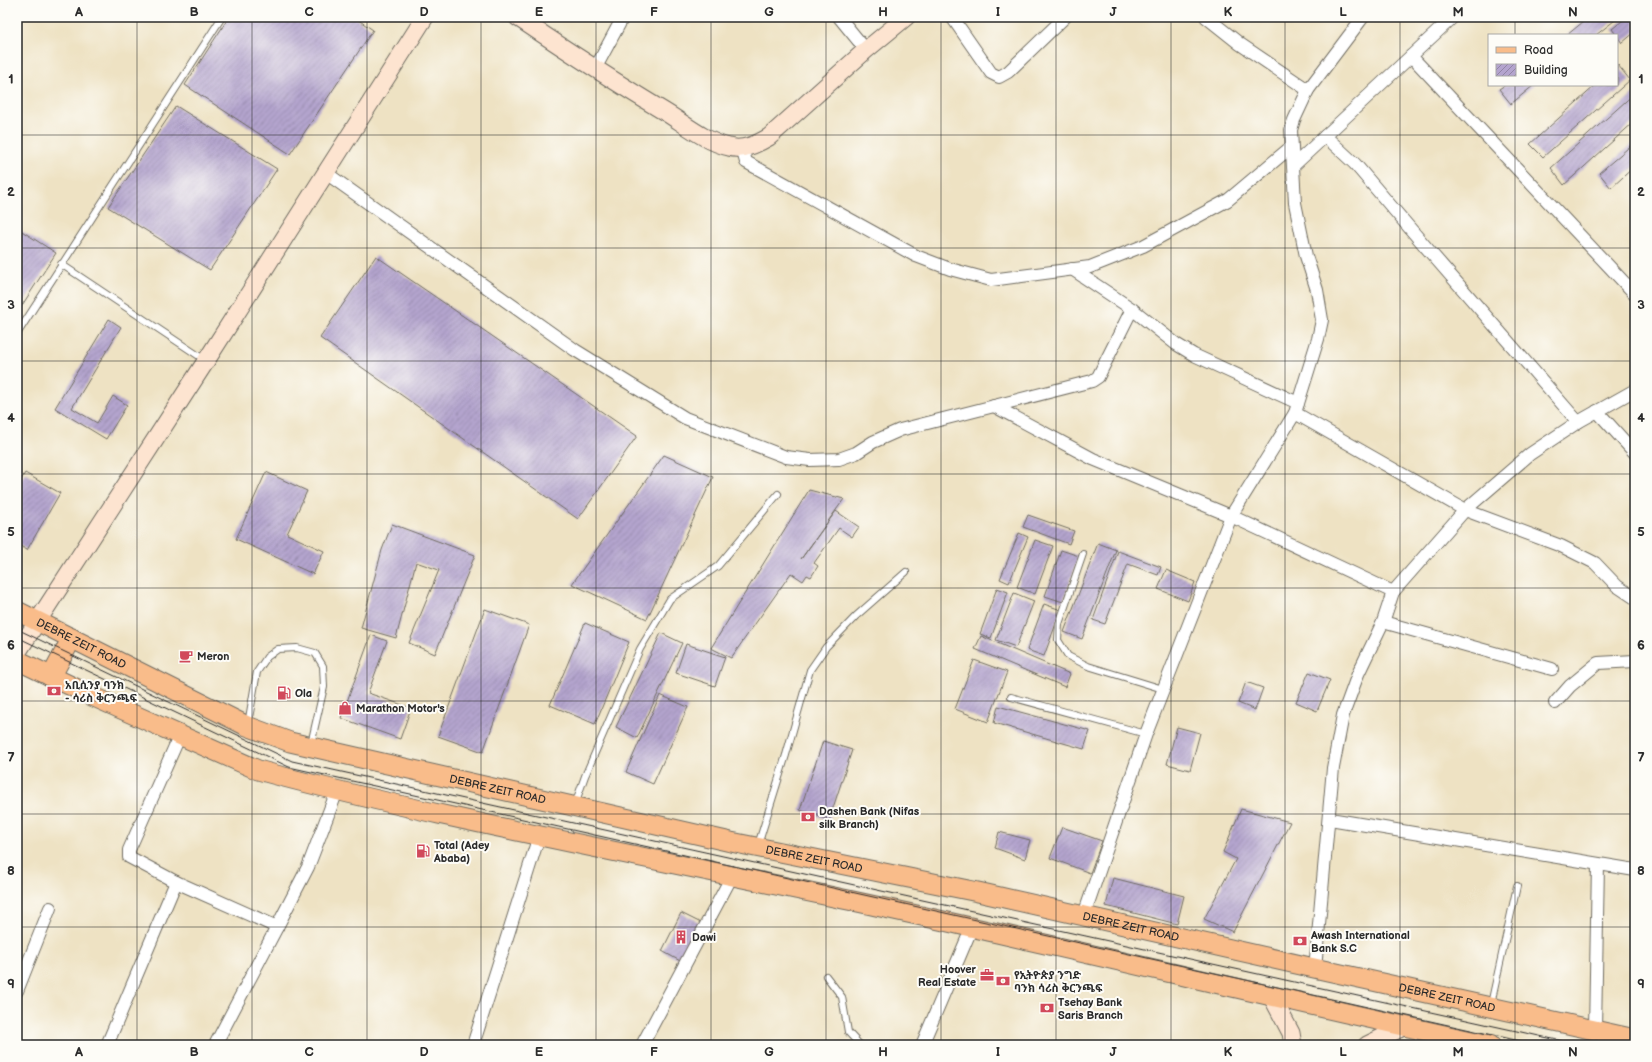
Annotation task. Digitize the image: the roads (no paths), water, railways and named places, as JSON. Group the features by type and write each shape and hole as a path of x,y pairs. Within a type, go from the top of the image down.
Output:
{"main road":[{"name":"DEBRE ZEIT ROAD","path":"17,610 38,622 248,726 290,742 757,847 1084,915 1635,1039"},
{"path":"51,677 72,638"},
{"path":"17,660 51,677 258,770 337,791 539,836 972,927 1272,997 1485,1044"}],"street":[{"path":"17,653 426,17"},
{"path":"517,17 595,70 710,139 729,147 742,148 760,143 769,137 866,50 906,17"},
{"path":"595,70 623,17"},
{"path":"839,17 866,50"},
{"path":"952,17 991,74 999,77 1008,72 1065,17"},
{"path":"1206,17 1240,44 1308,90"},
{"path":"1084,915 1146,734 1231,516 1296,408 1318,339 1322,320 1317,290 1306,256 1295,203 1291,130 1308,90 1363,17"},
{"path":"1293,166 1453,17"},
{"path":"1411,56 1635,294"},
{"path":"1325,136 1355,164 1578,422"},
{"path":"742,148 746,162 916,256 950,269 991,280 1090,267 1143,246 1228,200 1291,147"},
{"path":"326,173 575,350 621,380 685,418 786,457 810,460 839,459 856,453 873,442 900,430 1092,381 1098,377 1132,309"},
{"path":"1072,269 1132,309 1176,344 1296,408 1464,510 1561,546 1595,563 1617,586 1635,598"},
{"path":"1315,968 1330,819 1333,768 1343,715 1358,674 1383,622 1393,592 1464,510 1530,454 1578,422 1635,390"},
{"path":"994,406 1093,459 1231,516 1393,592"},
{"path":"1597,411 1635,453"},
{"path":"1383,622 1552,669"},
{"path":"1555,703 1574,682 1598,663 1635,661"},
{"path":"180,735 129,850 129,857 176,882 277,927"},
{"path":"215,1045 308,867 337,791"},
{"path":"1330,819 1635,870"},
{"path":"473,1045 539,836"},
{"path":"1595,1030 1598,864"},
{"path":"642,1045 732,876"},
{"path":"107,1045 176,882"},
{"path":"17,990 50,908"},
{"path":"922,1045 972,927"},
{"path":"1272,997 1291,1033 1294,1045"},
{"path":"1367,1045 1405,1026"}],"lane":[{"path":"17,334 222,17"},
{"path":"61,264 206,361"},
{"path":"574,806 585,776 640,649 670,599 718,566 778,494"},
{"path":"1083,554 1060,624 1058,640 1068,656 1088,666 1163,689"},
{"path":"757,847 786,755 810,670 826,647 856,616 906,572"},
{"path":"248,726 257,672 267,657 278,649 297,648 315,654 323,666 324,687 310,747"},
{"path":"1011,697 1146,734"},
{"path":"1490,1007 1517,886"},
{"path":"826,976 842,997 848,1032 860,1045"}],"tram line":[{"path":"17,629 292,761 1580,1045"},
{"path":"17,637 289,767 1538,1045"}],"place":[{"name":"Meron","path":"186,656"},
{"name":"አቢሲንያ ባንክ - ሳሪስ ቅርንጫፍ","path":"54,691"},
{"name":"Ola","path":"284,693"},
{"name":"Marathon Motor's","path":"345,708"},
{"name":"Dashen Bank (Nifas silk Branch)","path":"808,817"},
{"name":"Total (Adey Ababa)","path":"423,851"},
{"name":"Dawi","path":"681,937"},
{"name":"Awash International Bank S.C","path":"1300,941"},
{"name":"Hoover Real Estate","path":"987,975"},
{"name":"የኢትዮጵያ ንግድ ባንክ ሳሪስ ቅርንጫፍ","path":"1003,981"},
{"name":"Tsehay Bank Saris Branch","path":"1047,1008"}]}
